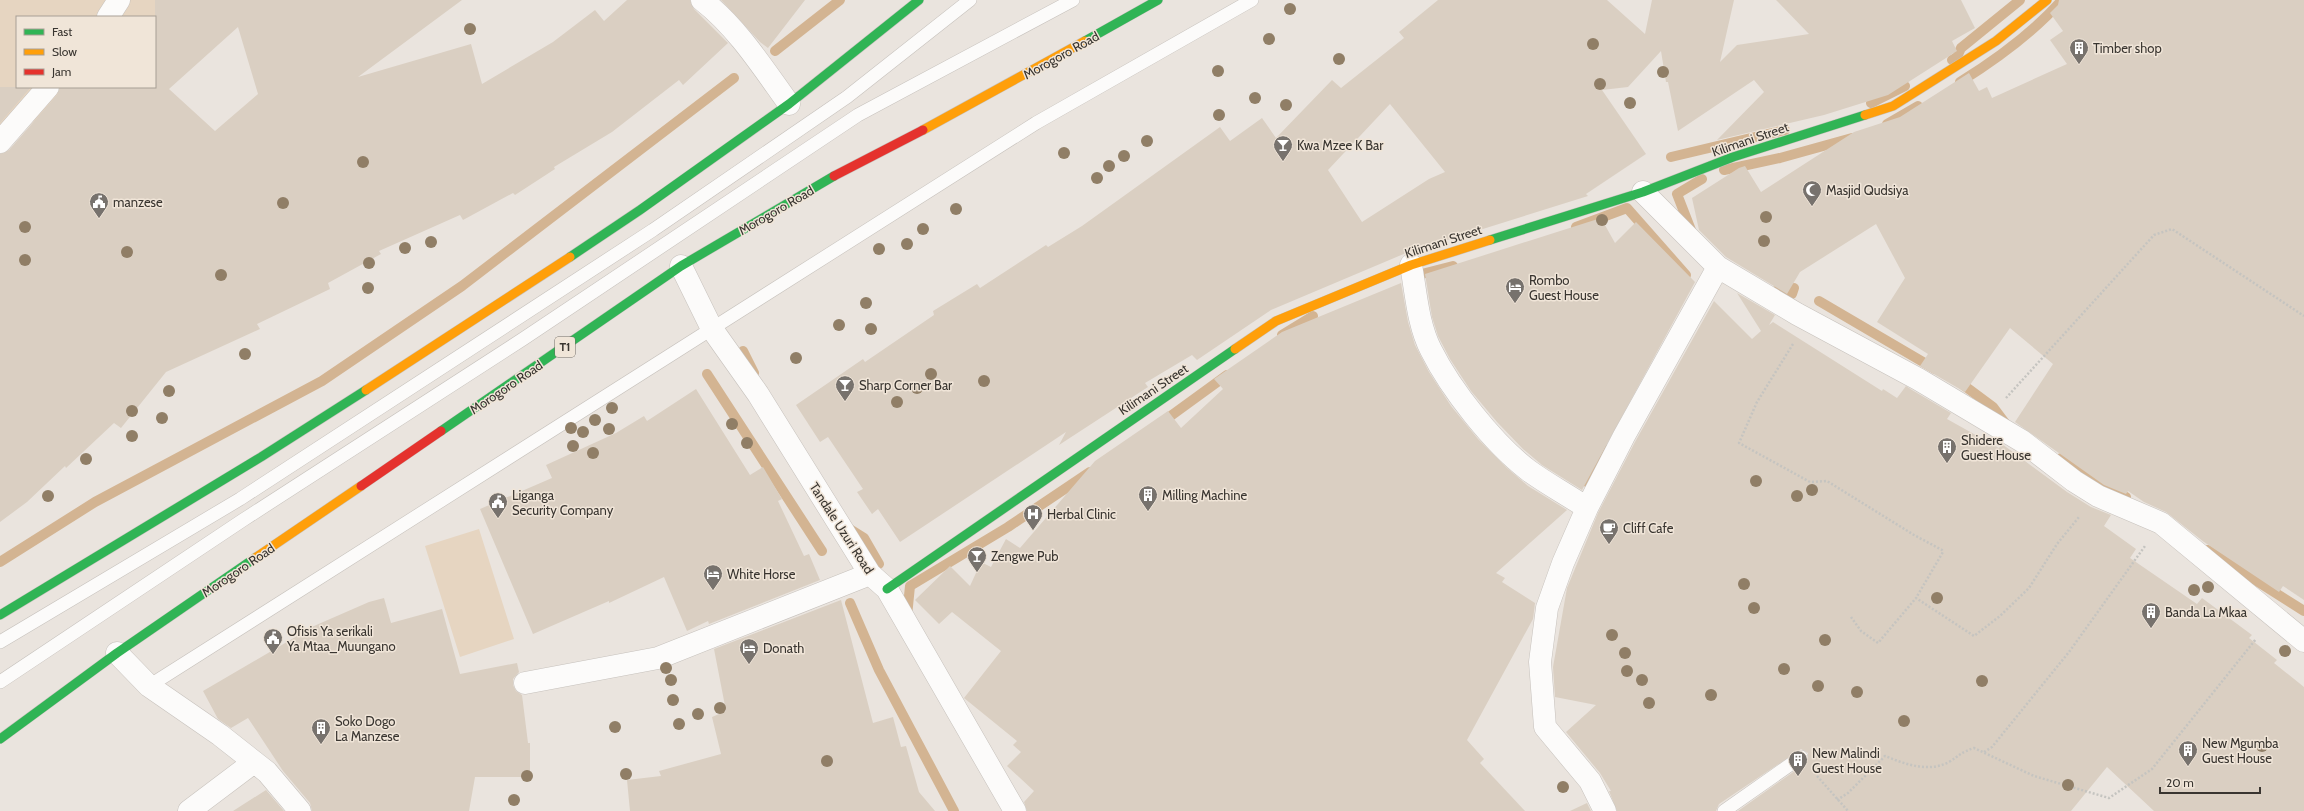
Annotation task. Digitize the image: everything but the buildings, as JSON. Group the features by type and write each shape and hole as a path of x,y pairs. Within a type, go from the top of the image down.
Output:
{"main road":[{"path":"0,616 254,462 482,315 640,210 789,104 919,0"},
{"name":"Morogoro Road","path":"0,739 117,653 681,266 823,182 984,98 1158,0"},
{"name":"Kilimani Street","path":"887,589 1276,321 1411,265 1643,192 1733,157 1893,106 1996,41 2047,0"}],"street":[{"path":"109,16 119,0"},
{"path":"702,0 715,10 753,54 789,104"},
{"path":"0,142 47,88"},
{"path":"1643,192 1718,266 1808,320 1918,379 2022,441 2074,481 2098,496 2161,523 2304,641"},
{"path":"1411,265 1419,314 1430,350 1464,402 1492,437 1528,470 1587,508"},
{"name":"Tandale Uzuri Road","path":"681,266 712,329 758,394 870,574 887,589 1015,811"},
{"path":"1605,811 1590,780 1545,727 1540,662 1547,608 1563,563 1587,508 1624,436 1718,266"},
{"path":"525,683 658,658 870,574"},
{"path":"117,653 149,686 220,735 268,772 300,811"},
{"path":"189,811 254,762"}],"lane":[{"path":"0,642 240,499 653,230 847,97 970,0"},
{"path":"0,682 243,520 523,339 858,115 1073,0"},
{"path":"149,686 1036,123 1252,0"},
{"path":"1724,811 1801,758"}],"path":[{"path":"1986,420 2154,235 2172,229 2304,316"},
{"path":"1808,320 1757,402 1739,443 1810,482 1827,481 1943,552 1916,598 1878,643 1861,631 1851,617"},
{"path":"1916,598 1974,636 2000,616 2029,588 2057,544 2098,496"},
{"path":"1984,752 1992,747 2069,652 2161,523"},
{"path":"1837,800 1848,793 1885,756 1922,768 1949,762 1960,753 1974,748 2034,776 2108,798 2152,769 2275,618"},
{"path":"1801,758 1848,811"}],"shaded area":[{"path":"0,0 178,0 156,16 16,16 16,88 74,88 20,133 0,145"},
{"path":"479,529 514,639 460,657 425,546"}],"waterway":[{"path":"775,51 840,0"},
{"path":"1952,60 1957,57 1961,48 2020,0"},
{"path":"1960,82 2014,45 2039,24 2062,0"},
{"path":"0,562 95,502 322,381 462,286 734,78"},
{"path":"1871,103 1905,86"},
{"path":"1887,124 1918,106"},
{"path":"1671,157 1785,130"},
{"path":"1724,170 1780,158 1852,138"},
{"path":"1691,230 1677,194 1702,179"},
{"path":"1576,227 1627,208 1686,275"},
{"path":"1410,277 1453,266"},
{"path":"1776,291 1786,296 1792,294 1794,288"},
{"path":"1819,301 1935,369"},
{"path":"1282,335 1313,316"},
{"path":"743,351 754,373"},
{"path":"707,374 822,551"},
{"path":"1161,423 1227,375"},
{"path":"1958,381 1993,407 2005,423"},
{"path":"1587,482 1604,449"},
{"path":"2061,458 2126,497"},
{"path":"907,616 910,586 1008,527 1090,472"},
{"path":"848,528 864,538 879,564"},
{"path":"2208,550 2304,611"},
{"path":"850,603 879,670 954,811"}],"traffic: fast":[{"path":"570,257 640,210 789,104 919,0"},
{"path":"1085,41 1158,0"},
{"path":"1490,240 1643,192 1733,157 1865,115"},
{"path":"441,431 681,266 834,176"},
{"path":"887,589 1235,349"},
{"path":"0,615 261,457 366,390"},
{"path":"0,739 117,653 255,558"}],"traffic: slow":[{"path":"1865,115 1893,106 1996,41 2047,0"},
{"path":"923,130 1085,41"},
{"path":"1235,349 1276,321 1411,265 1490,240"},
{"path":"366,390 570,257"},
{"path":"255,558 361,486"}],"traffic: jam":[{"path":"834,176 923,130"},
{"path":"361,486 441,431"}],"place":[{"name":"Timber shop","path":"2079,65"},
{"name":"Kwa Mzee K Bar","path":"1283,162"},
{"name":"Masjid Qudsiya","path":"1812,207"},
{"name":"manzese","path":"99,219"},
{"name":"Rombo Guest House","path":"1515,304"},
{"name":"Sharp Corner Bar","path":"845,402"},
{"name":"Shidere Guest House","path":"1947,464"},
{"name":"Milling Machine","path":"1148,512"},
{"name":"Liganga Security Company","path":"498,519"},
{"name":"Herbal Clinic","path":"1033,531"},
{"name":"Cliff Cafe","path":"1609,545"},
{"name":"Zengwe Pub","path":"977,573"},
{"name":"White Horse","path":"713,591"},
{"name":"Banda La Mkaa","path":"2151,629"},
{"name":"Ofisis Ya serikali Ya Mtaa_Muungano","path":"273,655"},
{"name":"Donath","path":"749,665"},
{"name":"Soko Dogo La Manzese","path":"321,745"},
{"name":"New Mgumba Guest House","path":"2188,767"},
{"name":"New Malindi Guest House","path":"1798,777"}]}
